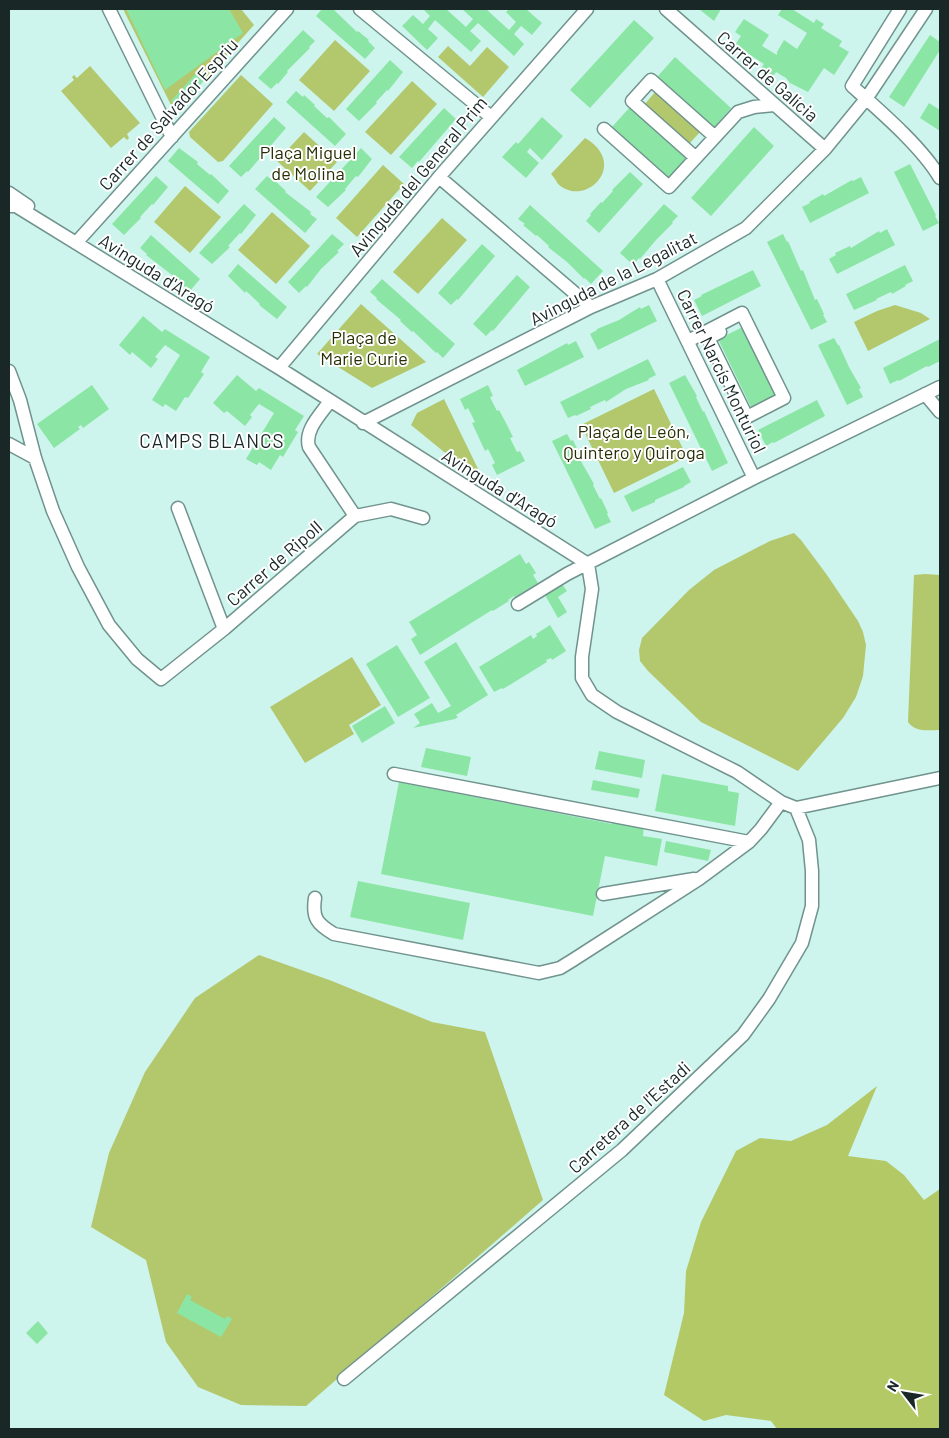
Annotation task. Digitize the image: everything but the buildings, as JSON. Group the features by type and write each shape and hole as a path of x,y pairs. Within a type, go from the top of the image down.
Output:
{"street":[{"path":"109,9 172,137"},
{"name":"Carrer de Salvador Espriu","path":"76,243 287,9"},
{"path":"360,9 491,117"},
{"name":"Avinguda del General Prim","path":"279,368 439,176 587,9"},
{"name":"Carrer de Galícia","path":"666,9 825,149"},
{"path":"900,9 852,86 917,148 935,169 940,178"},
{"name":"Avinguda de la Legalitat","path":"363,423 592,307 657,279 746,228 825,149 866,99 926,9"},
{"path":"695,157 632,100 651,80 714,136"},
{"path":"604,129 669,186 738,112 754,107 774,105"},
{"path":"439,176 592,307"},
{"name":"Avinguda d'Aragó","path":"9,204 16,206 279,368 588,564"},
{"name":"Carrer Narcís Monturiol","path":"657,279 754,478"},
{"path":"688,341 717,326 742,314 784,398 746,417 708,338 720,332 717,326"},
{"path":"9,371 20,400 35,458"},
{"path":"518,604 567,574 754,478 940,387"},
{"path":"925,394 940,412"},
{"path":"330,401 308,434 309,447 355,516"},
{"path":"9,444 35,458"},
{"name":"Carrer de Ripoll","path":"35,458 60,528 78,567 109,625 137,659 161,679 224,629 355,516 391,509 423,518"},
{"path":"178,508 224,629"},
{"path":"588,564 592,589 582,657 582,678 592,695 617,712 736,772 781,802 796,808 940,778"},
{"path":"394,774 749,842"},
{"path":"315,898 314,913 317,921 334,934 539,973 560,968 699,879 749,842 762,829 781,802"},
{"name":"Carretera de l'Estadi","path":"344,1379 622,1150 743,1035 769,999 802,943 812,906 812,871 809,840 796,808"},
{"path":"603,894 699,879"}],"green space":[{"path":"123,9 241,9 254,25 177,110 173,109"},
{"path":"335,40 370,71 334,111 299,80"},
{"path":"448,46 470,66 487,47 509,67 483,97 438,57"},
{"path":"90,66 140,123 127,134 129,138 127,140 124,137 111,148 61,91 74,80 72,77 74,75 77,78"},
{"path":"241,75 273,104 223,161 218,162 190,137 189,132"},
{"path":"412,81 437,104 391,155 365,132"},
{"path":"655,92 700,132 689,144 645,104"},
{"name":"Plaça Miguel de Molina","path":"304,132 337,162 310,191 277,161"},
{"path":"585,138 598,148 604,160 603,171 598,180 590,187 580,191 569,190 558,184 551,174"},
{"path":"383,165 404,184 357,237 336,218"},
{"path":"185,186 221,217 190,253 154,222"},
{"path":"272,212 310,246 276,284 238,250"},
{"path":"442,218 467,240 418,294 393,272"},
{"name":"Plaça de Marie Curie","path":"361,304 426,362 372,388 317,354"},
{"path":"895,305 921,313 930,319 868,351 854,322"},
{"name":"Plaça de León, Quintero y Quiroga","path":"654,389 687,457 614,493 581,425"},
{"path":"444,399 482,477 449,456 411,425 417,413"},
{"path":"794,533 827,575 858,621 866,645 863,676 856,697 843,718 798,771 701,722 648,671 640,661 639,650 642,638 689,590 714,570 770,541"},
{"path":"914,575 940,575 940,730 918,729 911,726 908,722"},
{"path":"352,657 381,705 349,725 354,734 305,763 270,707"},
{"path":"259,955 332,981 432,1022 485,1032 543,1200 306,1406 241,1405 198,1387 166,1342 146,1260 91,1227 109,1153 145,1072 195,998"},
{"path":"877,1086 848,1156 886,1161 904,1175 924,1200 940,1189 940,1429 777,1429 771,1421 726,1415 704,1421 664,1395 684,1313 686,1271 701,1222 736,1151 760,1138 791,1141 827,1125"}],"district":[{"name":"CAMPS BLANCS","path":"212,440"}]}
